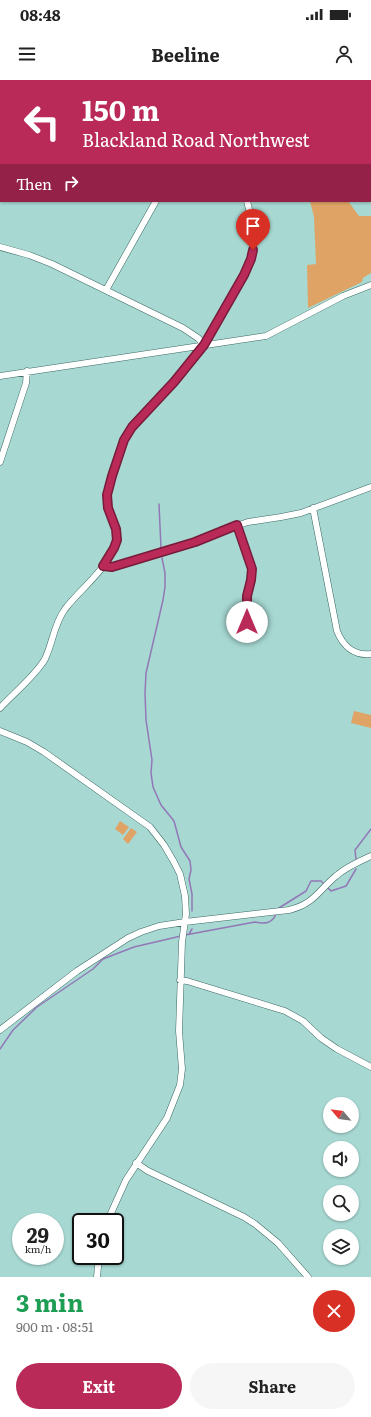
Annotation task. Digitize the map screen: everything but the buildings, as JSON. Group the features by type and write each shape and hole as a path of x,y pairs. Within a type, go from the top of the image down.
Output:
{"street":[{"path":"106,290 155,202"},
{"path":"0,708 41,665 62,614 103,566 114,548 117,540 116,529 108,508 107,495 124,440 132,427 174,382 204,345 244,275 251,259 254,233 247,202"},
{"path":"0,247 40,258 183,328 198,338 204,345"},
{"path":"0,376 266,336 343,296 371,285"},
{"path":"0,462 26,383 27,372"},
{"path":"103,566 112,567 195,542 237,525 257,520 291,516 371,487"},
{"path":"313,508 337,631 344,644 355,652 361,654 371,654"},
{"path":"237,525 252,569 247,596 247,622"},
{"path":"0,730 27,742 49,755 150,827 164,845 180,874 185,896 185,922 182,942 178,1031 182,1068 180,1085 167,1118 136,1163 126,1180 111,1213"},
{"path":"0,1030 77,971 128,938 152,928 185,922 289,910 298,907 313,899 342,871 371,856"},
{"path":"180,980 285,1011 303,1021 337,1049 371,1067"},
{"path":"136,1163 148,1171 255,1224 278,1243 308,1277"},
{"path":"97,1277 98,1265"}],"shaded area":[{"path":"310,202 349,202 359,216 371,216 371,273 363,278 362,282 308,308 307,265 316,264 314,217"},
{"path":"354,711 371,715 371,728 351,723"},
{"path":"120,821 129,827 123,835 115,829"},
{"path":"131,828 137,832 128,844 123,839"}],"waterway":[{"path":"159,504 161,548"},
{"path":"162,558 165,573 165,587 146,673 146,720 152,760 151,773 153,787 161,805 174,821 181,847 190,861 191,870 189,879 192,894 192,911"},
{"path":"356,859 355,850 371,829"},
{"path":"328,888 331,891 346,886 356,869"},
{"path":"279,908 306,891 311,881 321,881 323,883"},
{"path":"185,935 255,922 267,922 272,920 276,914"},
{"path":"189,934 192,929"},
{"path":"0,1049 13,1030 37,1007 93,969 103,959 134,947 181,936"}],"route":[{"path":"247,622 247,596 252,569 237,525 195,542 112,567 108,568 103,566 117,540 115,524 108,508 107,495 127,433 154,405 204,345 244,275 253,250"}]}
